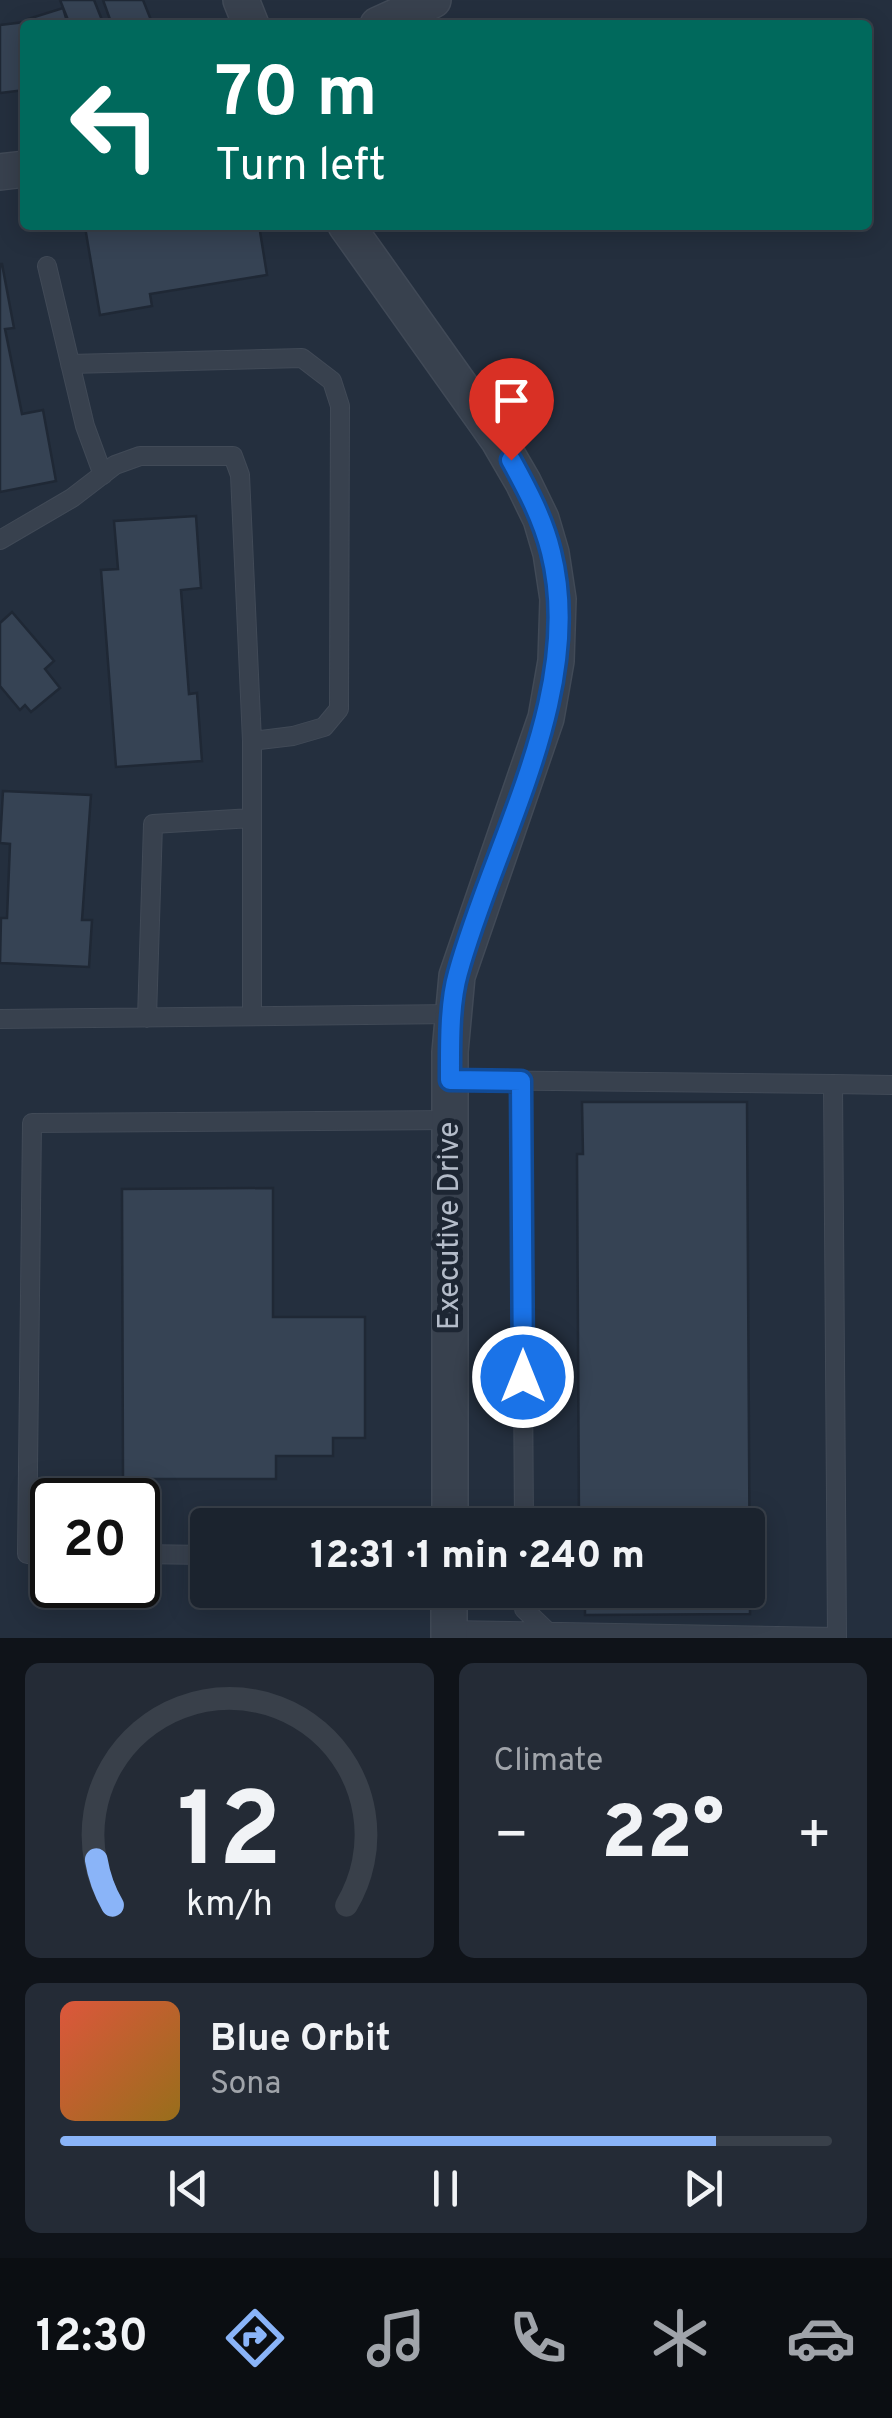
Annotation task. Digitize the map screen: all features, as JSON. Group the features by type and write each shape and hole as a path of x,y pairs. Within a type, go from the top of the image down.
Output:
{"street":[{"path":"389,20 432,0"},
{"name":"Executive Drive","path":"350,230 498,438 515,468 540,519 551,553 558,599 556,661 546,718 457,976 450,1080 450,1508"},
{"path":"449,1634 450,1608"}],"lane":[{"path":"47,266 85,426 103,474"},
{"path":"70,364 302,358 332,381 340,406 339,709 324,727 252,741"},
{"path":"0,540 72,498 115,465 140,456 233,456 240,474 252,741 252,1015"},
{"path":"147,1018 153,824 252,818"},
{"path":"0,1019 453,1014"},
{"path":"450,1080 892,1085"},
{"path":"521,1081 524,1508"},
{"path":"449,1634 838,1638 833,1084"},
{"path":"30,1554 32,1123 450,1120"},
{"path":"160,1554 190,1554"},
{"path":"524,1608 548,1636"}],"building":[{"path":"60,0 94,0 102,20 68,20"},
{"path":"103,0 143,0 151,20 110,20"},
{"path":"63,8 67,20 28,20"},
{"path":"20,23 20,91 0,93 0,25"},
{"path":"86,230 260,230 267,275 150,294 152,306 100,315"},
{"path":"0,264 14,328 5,329 22,414 43,410 56,481 0,492"},
{"path":"196,516 201,588 181,590 189,694 197,693 202,761 116,767 101,570 118,569 114,521"},
{"path":"12,612 54,661 45,669 60,688 31,712 25,705 20,710 0,686 0,623"},
{"path":"3,791 91,795 82,920 92,920 89,967 0,963 1,918 7,918 10,844 0,843"},
{"path":"582,1102 747,1102 749,1508 579,1508 577,1154 583,1154"},
{"path":"273,1188 273,1317 365,1317 365,1438 333,1438 333,1456 276,1456 276,1479 123,1478 122,1189"},
{"path":"585,1608 750,1608 750,1614 585,1615"}],"route":[{"path":"511,460 540,519 551,553 558,599 556,661 546,718 457,976 450,1080 521,1081 523,1377"}]}
